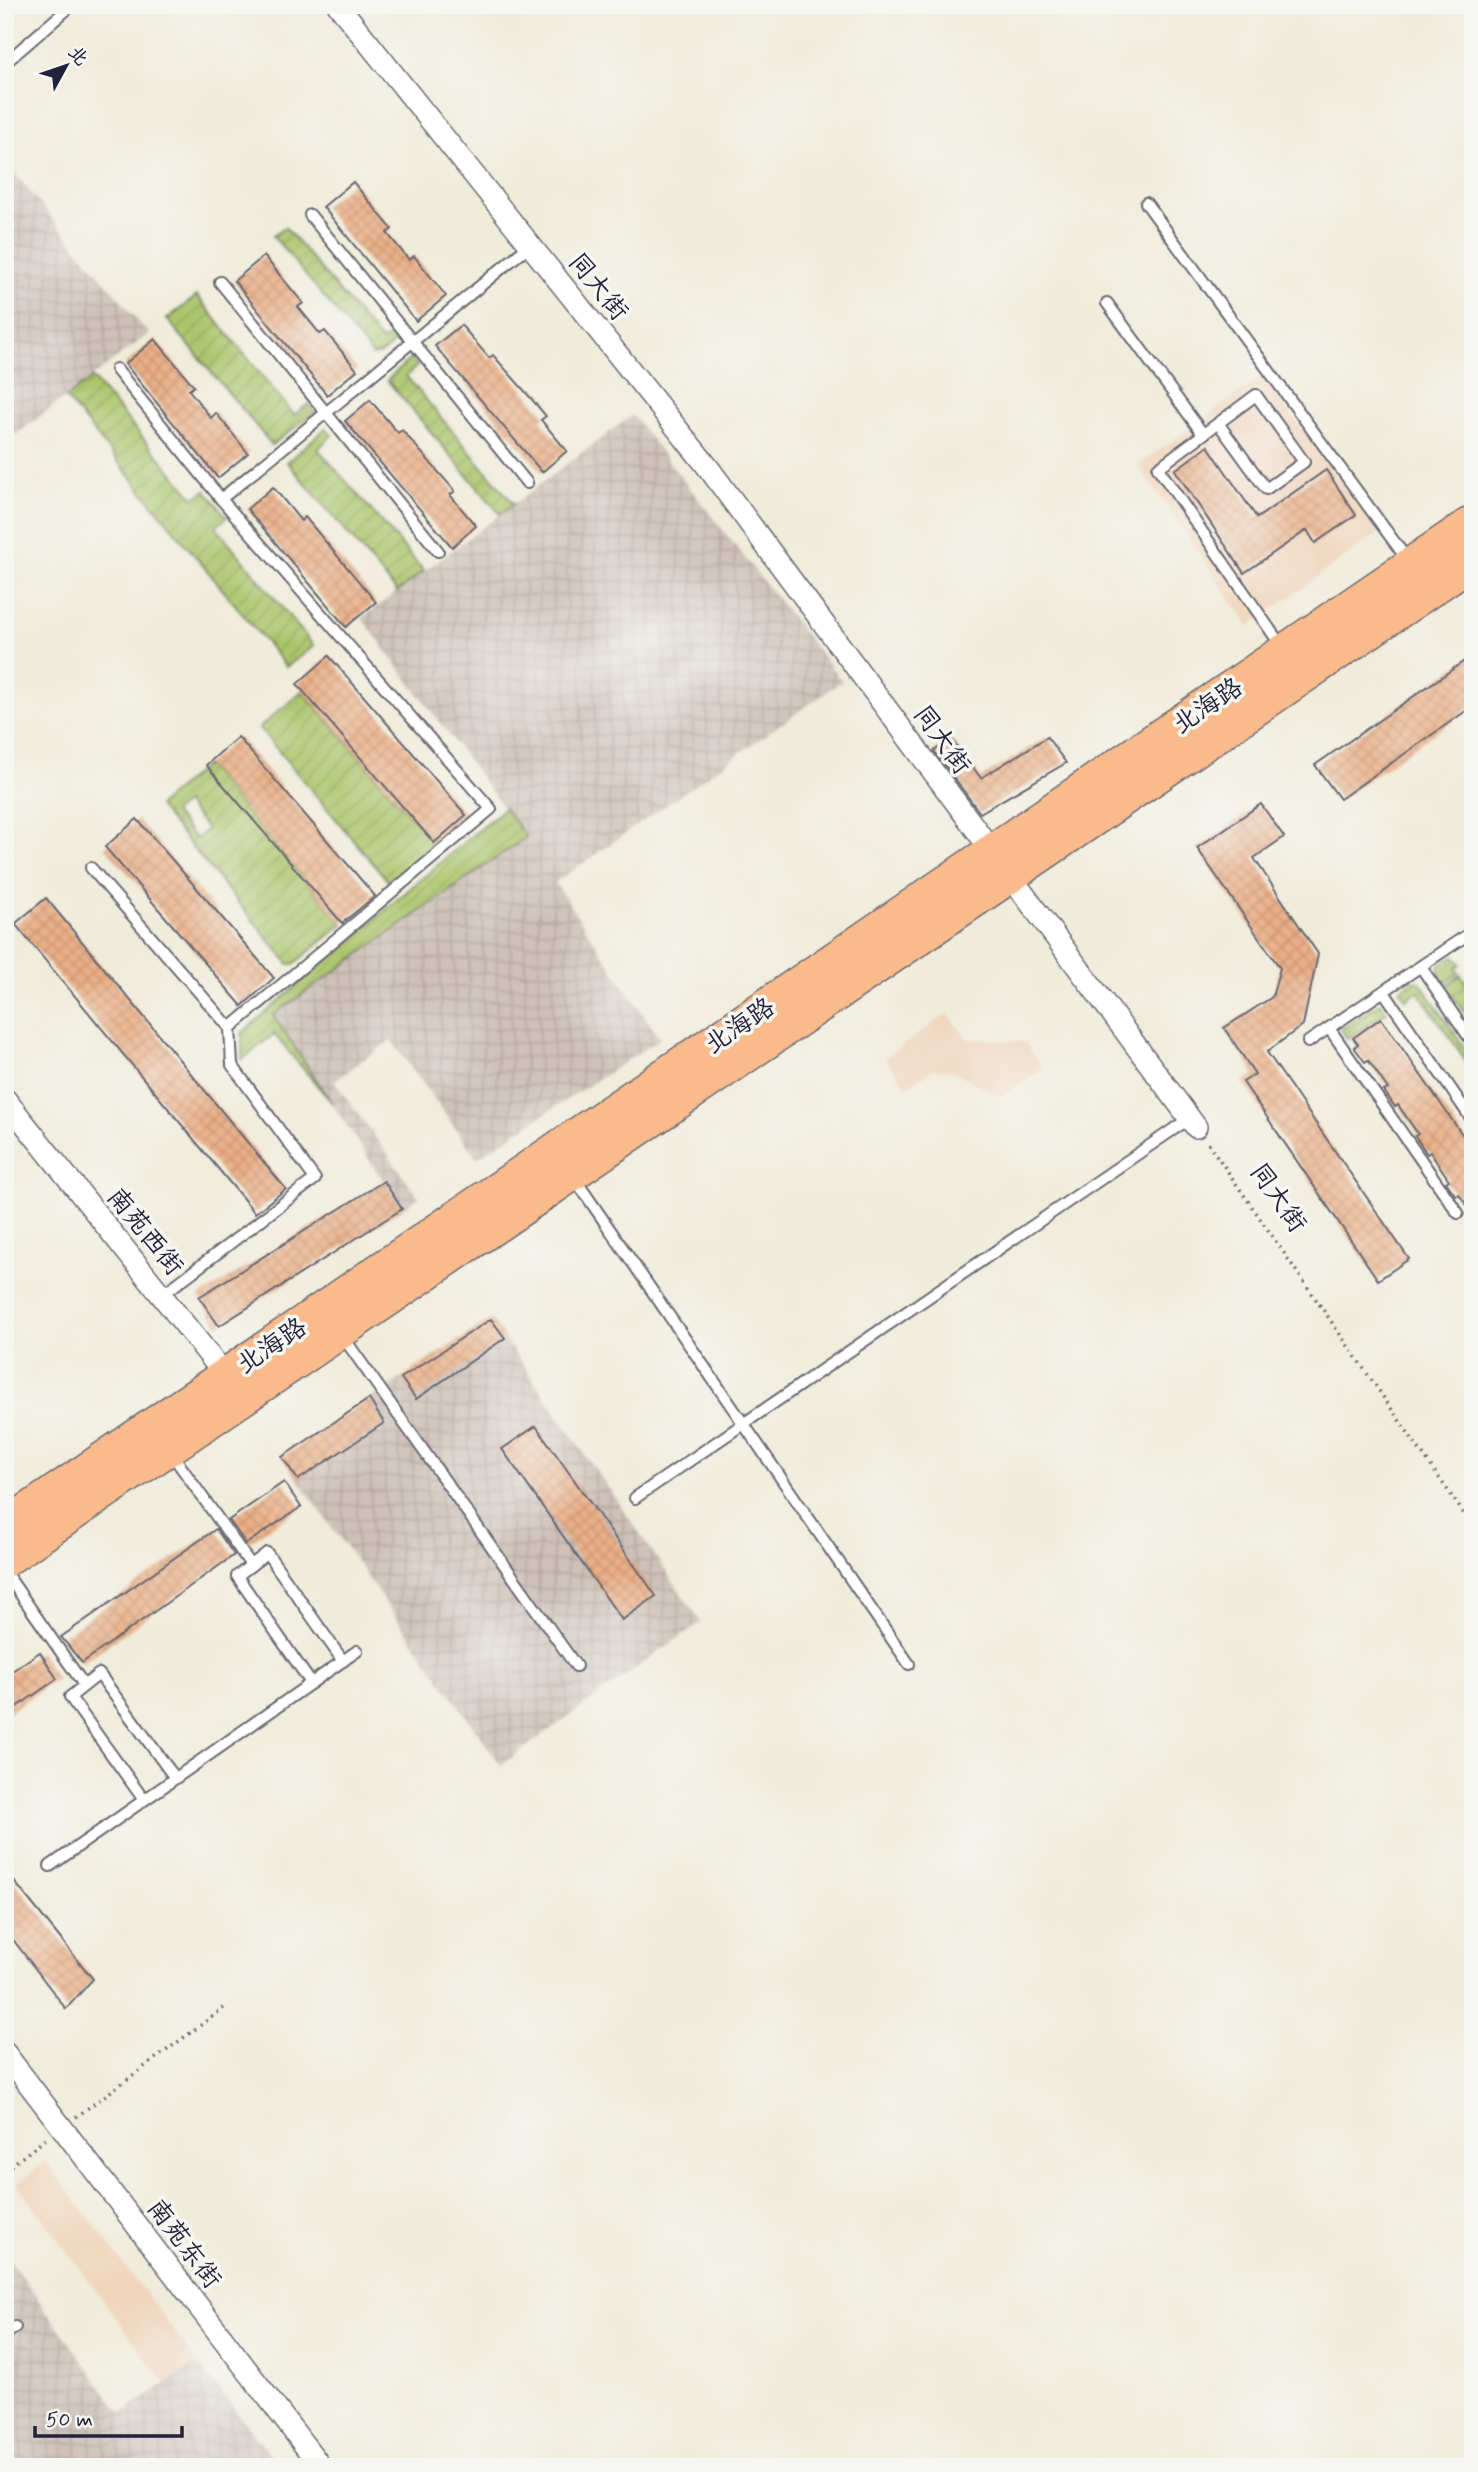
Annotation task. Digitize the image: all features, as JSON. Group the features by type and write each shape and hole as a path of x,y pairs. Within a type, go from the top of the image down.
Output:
{"main road":[{"name":"北海路","path":"1001,863 1286,651 1411,565 1465,552"},
{"name":"北海路","path":"5,1527 234,1387 1001,863 1465,552"},
{"name":"北海路","path":"5,1559 168,1448 234,1387 339,1332 563,1162"}],"street":[{"name":"同大街","path":"338,5 707,466 1193,1123"},
{"name":"南苑西街","path":"5,1099 234,1387"},
{"name":"南苑东街","path":"5,2053 321,2467"}],"lane":[{"path":"5,63 72,5"},
{"path":"1146,203 1411,565"},
{"path":"310,215 527,483"},
{"path":"222,499 530,245"},
{"path":"220,282 438,551"},
{"path":"1107,303 1203,434"},
{"path":"116,369 222,499 491,808 230,1028"},
{"path":"1218,424 1266,489 1304,462 1256,395 1158,468 1286,651"},
{"path":"90,868 230,1028 232,1065 315,1179 162,1295"},
{"path":"1308,1042 1473,932"},
{"path":"1421,967 1473,1043"},
{"path":"1384,992 1473,1121"},
{"path":"1329,1028 1458,1213"},
{"path":"635,1498 1193,1123"},
{"path":"563,1162 908,1664"},
{"path":"339,1332 576,1666"},
{"path":"168,1448 251,1565"},
{"path":"311,1683 237,1576 267,1553 343,1661"},
{"path":"5,1572 84,1685"},
{"path":"50,1866 357,1651"},
{"path":"144,1800 70,1697 99,1674 175,1778"},
{"path":"5,2335 15,2327"}],"path":[{"name":"同大街","path":"1193,1123 1473,1527"},
{"path":"5,2169 224,2008"}],"shaded area":[{"path":"5,162 149,334 5,443"},
{"path":"1263,376 1379,533 1249,626 1138,465"},
{"path":"632,415 842,681 555,883 660,1039 477,1158 391,1040 334,1081 419,1197 402,1209 273,1015 525,837 362,618"},
{"path":"948,1013 968,1039 1025,1042 1043,1069 1000,1097 954,1071 933,1069 907,1087 885,1058"},
{"path":"491,1319 701,1622 501,1765 282,1457"},
{"path":"46,2161 198,2363 166,2385 17,2184"},
{"path":"5,2254 121,2413 198,2363 280,2467 5,2467"}],"green space":[{"path":"285,227 382,342 394,332 399,339 381,354 373,356 273,236"},
{"path":"197,296 294,415 309,404 315,412 272,445 167,319"},
{"path":"411,358 418,365 406,376 514,504 500,514 387,380"},
{"path":"92,378 194,498 206,490 227,517 216,527 314,646 286,667 66,398"},
{"path":"326,428 332,435 318,449 424,571 397,592 287,462"},
{"path":"302,691 434,843 389,882 259,728"},
{"path":"206,765 343,924 294,964 289,964 158,806","holes":["185,803 207,829 196,839 173,813"]},
{"path":"504,808 526,837 273,1015 333,1104 274,1034 242,1060 242,1033"},
{"path":"1454,955 1461,964 1456,968 1459,973 1444,983 1438,972 1440,965"},
{"path":"1461,975 1465,981 1473,975 1473,1025 1446,986"},
{"path":"1414,980 1420,982 1473,1060 1473,1071 1418,991 1406,999 1400,990"},
{"path":"1380,1003 1387,1012 1347,1039 1341,1029"}],"building":[{"path":"353,182 392,229 387,233 409,260 414,256 446,296 416,321 323,207"},
{"path":"264,256 303,303 298,307 320,334 325,331 357,370 327,395 234,281"},
{"path":"461,325 489,358 493,355 546,416 541,420 567,451 542,472 435,346"},
{"path":"155,339 194,386 189,390 211,418 216,413 248,453 218,478 125,364"},
{"path":"370,400 398,433 402,430 455,491 450,495 476,526 452,547 345,421"},
{"path":"1208,446 1257,518 1326,470 1356,515 1315,543 1307,530 1244,573 1175,470"},
{"path":"273,487 301,521 305,517 376,602 346,627 247,509"},
{"path":"1473,655 1473,706 1340,799 1315,765"},
{"path":"329,656 466,815 434,843 297,684"},
{"path":"238,737 375,896 342,923 206,765"},
{"path":"1047,737 1066,763 980,813 934,751 951,739 981,778"},
{"path":"1261,804 1284,837 1254,858 1318,954 1303,1025 1267,1052 1409,1259 1378,1280 1243,1082 1255,1074 1224,1028 1272,997 1280,968 1197,848"},
{"path":"137,819 274,978 242,1006 105,847"},
{"path":"46,898 286,1189 255,1213 15,924"},
{"path":"1381,1018 1473,1150 1473,1214 1459,1194 1456,1196 1446,1182 1449,1180 1430,1152 1427,1154 1415,1136 1418,1134 1398,1105 1395,1107 1384,1091 1388,1089 1368,1060 1365,1062 1354,1047 1358,1044 1353,1038"},
{"path":"384,1181 402,1209 219,1326 199,1297"},
{"path":"491,1319 505,1338 416,1399 401,1378"},
{"path":"369,1399 384,1423 298,1480 282,1457"},
{"path":"536,1426 656,1596 622,1620 502,1449"},
{"path":"284,1482 301,1507 246,1544 229,1520"},
{"path":"216,1529 234,1555 82,1663 61,1637"},
{"path":"40,1652 57,1679 5,1715 5,1676"},
{"path":"5,1870 93,1979 66,2009 5,1929"}]}
